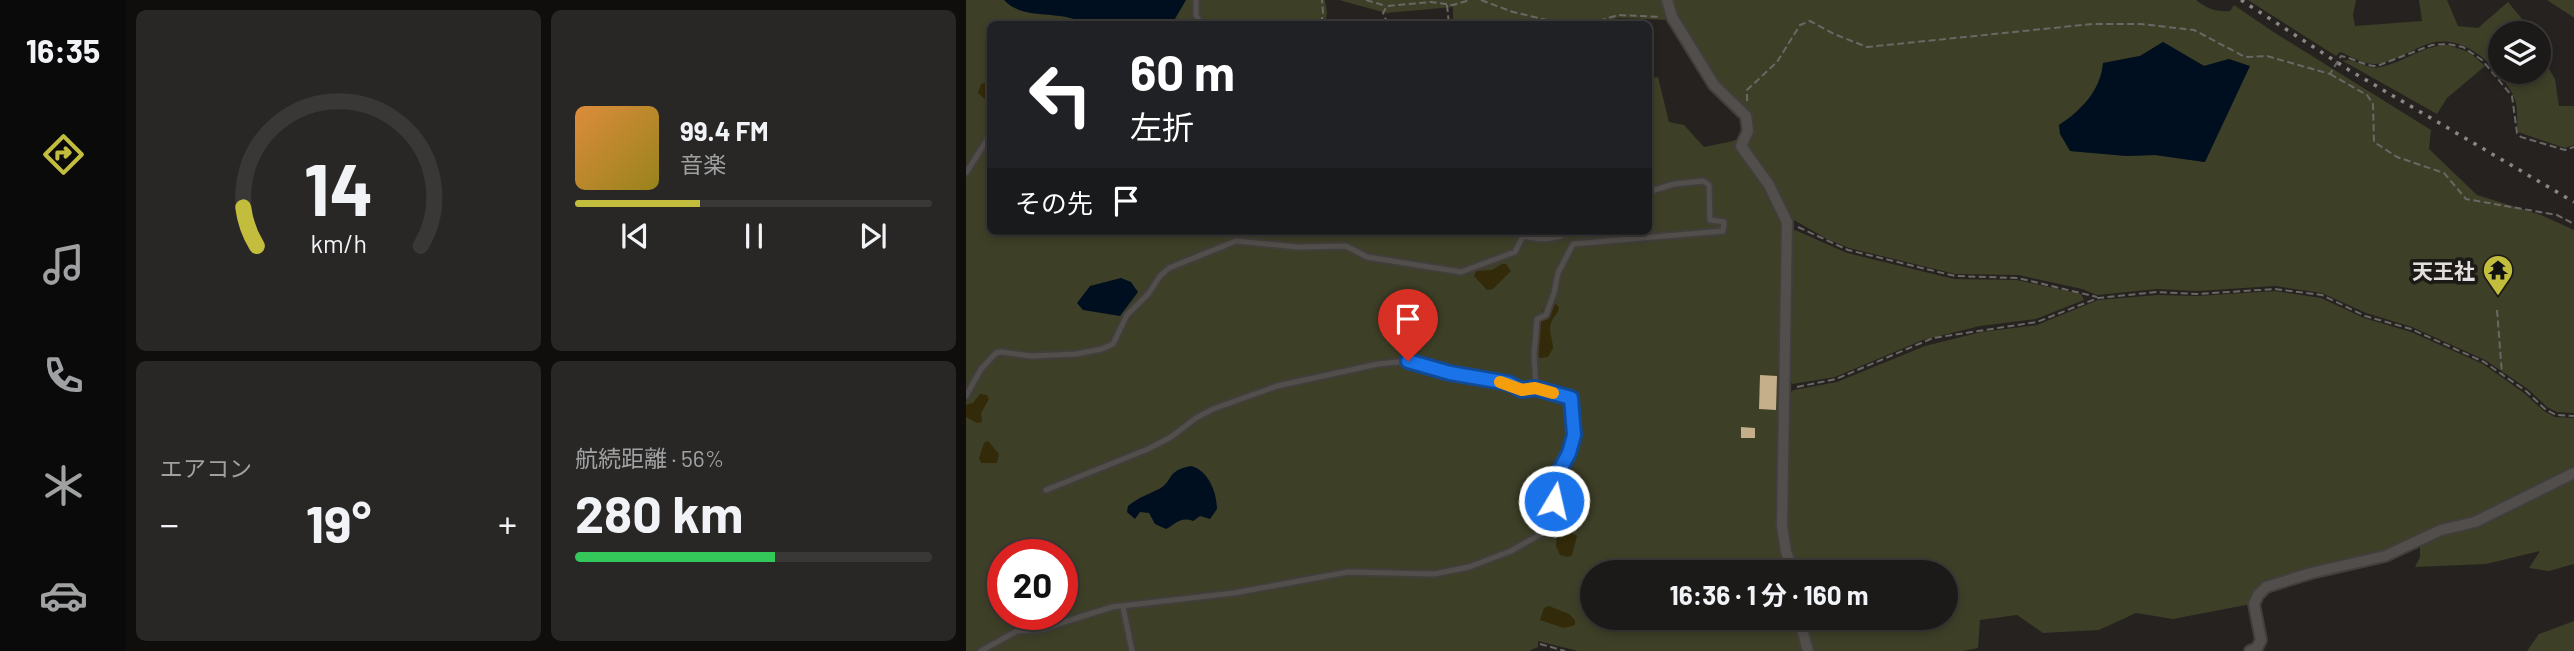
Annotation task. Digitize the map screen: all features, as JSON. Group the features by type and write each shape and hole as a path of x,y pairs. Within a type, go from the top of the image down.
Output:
{"street":[{"path":"1667,0 1672,17 1714,85 1746,116 1748,131 1741,146 1769,185 1787,222 1782,525 1789,560"},
{"path":"2250,651 2257,648 2261,640 2254,604 2266,587 2385,556 2441,530 2475,523 2574,473"},
{"path":"1802,630 1808,651"}],"lane":[{"path":"1196,0 1196,15 1199,21"},
{"path":"966,173 987,140"},
{"path":"1535,388 1537,319 1546,315 1558,273 1573,244 1723,231 1724,222 1710,220 1709,185 1703,181 1674,184 1652,191"},
{"path":"966,396 981,369 996,353 1031,356 1076,354 1113,344 1127,315 1169,268 1236,241 1298,247 1346,246 1367,257 1461,272 1515,252 1520,235"},
{"path":"1526,235 1536,239 1560,238 1564,235"},
{"path":"1046,489 1147,449 1171,437 1213,409 1276,386 1408,361 1450,373 1508,383 1522,390 1535,388 1571,398 1574,435 1569,453 1549,490 1564,521"},
{"path":"981,651 1017,631 1042,629 1112,607 1234,593 1349,572 1434,574 1469,568 1511,551 1576,514"},
{"path":"1123,607 1132,651"}],"path":[{"path":"1322,0 1322,21"},
{"path":"1366,0 1387,6 1431,2 1447,5 1470,0"},
{"path":"1481,0 1513,12 1551,21"},
{"path":"1447,5 1449,21"},
{"path":"1387,6 1383,13 1387,21"},
{"path":"1599,21 1618,15 1672,17"},
{"path":"1746,116 1747,90 1777,62 1800,25 1810,21 1867,47 2092,24 2141,24 2194,30 2245,57 2267,56 2330,74 2367,95 2373,104 2374,142 2398,157 2444,173 2466,199 2557,215 2574,224"},
{"path":"2330,74 2341,56 2377,66 2432,45 2455,45 2482,60 2512,96 2516,133 2521,137 2565,150 2574,147"},
{"path":"1787,222 1828,243 1871,257 1955,276 2018,278 2098,298"},
{"path":"1785,388 1836,379 1933,338 2037,322 2098,298 2157,292 2197,294 2275,289 2322,295 2365,316 2412,329 2484,362 2556,415 2574,416"},
{"path":"2497,310 2502,375"},
{"path":"1540,644 1565,651"}],"green space":[{"path":"966,0 1325,0 1327,13 1326,21 987,21 987,235 1652,235 1652,78 1658,77 1669,122 1684,125 1704,147 1740,138 1783,226 1780,425 1790,560 1580,560 1580,630 1798,630 1804,651 1578,651 1538,641 1538,647 1529,651 966,651"},
{"path":"1339,0 1663,0 1670,20 1618,18 1608,21 1453,21 1453,7 1386,13"},
{"path":"1671,0 2196,0 2204,6 2225,11 2230,11 2234,5 2431,130 2429,149 2477,195 2541,215 2574,230 2574,413 2557,412 2547,407 2528,389 2485,360 2412,327 2366,313 2322,293 2275,286 2197,291 2157,289 2097,295 2082,289 2018,275 1955,274 1849,248 1829,240 1792,219 1771,178 1749,150 1748,140 1753,119 1704,65 1677,17","holes":["2163,42 2204,66 2229,59 2205,162 2155,155 2127,156 2071,151 2059,125 2075,113 2094,91 2103,63 2140,56"]},
{"path":"2248,0 2356,0 2353,15 2355,26 2422,21 2419,0 2447,0 2458,26 2478,28 2508,2 2523,21 2488,21 2488,62 2468,48 2444,42 2424,45 2390,61 2375,64 2340,52 2336,56"},
{"path":"2547,0 2574,0 2574,17 2573,17"},
{"path":"2448,45 2469,52 2485,66 2447,98 2437,114 2343,61 2380,67 2430,48"},
{"path":"2551,72 2555,79 2559,106 2574,106 2574,145 2565,148 2518,132 2517,108 2507,84 2551,84"},
{"path":"1795,230 1847,253 1954,279 2017,280 2081,294 2084,300 2036,319 1980,326 1923,340 1835,377 1793,384 1788,380 1789,232"},
{"path":"2275,291 2321,298 2364,318 2411,332 2483,364 2544,411 2555,417 2574,418 2574,469 2484,514 2384,553 2270,581 2251,604 2173,619 2136,613 2099,630 2043,633 2017,615 1980,620 1978,648 1963,651 1811,651 1805,630 1958,630 1958,560 1794,560 1785,507 1787,394 1794,390 1837,382 1925,346 1981,332 2037,325 2098,300 2157,295 2197,296"},
{"path":"2574,477 2574,564 2549,571 2529,568 2540,551 2486,564 2415,567 2420,557 2420,545"},
{"path":"2574,621 2574,651 2527,651 2539,634"}],"sand":[{"path":"987,82 987,99 978,93 981,84"},
{"path":"1506,264 1511,271 1493,289 1487,290 1474,276 1476,271 1492,270"},
{"path":"1553,302 1559,307 1550,326 1553,348 1548,357 1540,358 1536,355 1537,325 1542,311"},
{"path":"980,394 987,395 989,399 981,413 982,422 977,423 966,417 966,405 973,403"},
{"path":"988,441 999,454 997,463 981,463 979,458 984,443"},
{"path":"1566,530 1577,536 1572,555 1568,557 1560,555 1556,546 1557,536"},
{"path":"1549,606 1569,614 1575,620 1575,625 1564,628 1540,620 1544,608"}],"water":[{"path":"1004,0 1186,0 1174,21 1078,21 1012,7"},
{"path":"2163,42 2204,66 2229,59 2250,66 2205,162 2155,155 2127,156 2070,151 2060,134 2059,125 2075,113 2094,91 2103,63 2140,56"},
{"path":"1121,278 1131,282 1138,292 1120,316 1083,310 1077,303 1090,286"},
{"path":"1191,466 1207,477 1213,489 1217,509 1210,519 1200,516 1193,521 1181,520 1166,529 1155,524 1149,513 1140,512 1135,519 1127,512 1128,506 1139,498 1164,486 1173,473"}],"building":[{"path":"1760,375 1777,376 1776,410 1759,409"},
{"path":"1741,427 1755,428 1755,438 1741,438"}],"railway":[{"path":"2241,0 2349,70 2574,202"}],"slow traffic":[{"path":"1500,382 1522,390 1535,388 1553,393"}],"place":[{"name":"天王社","path":"2498,297"}],"route":[{"path":"1408,361 1450,373 1508,383 1522,390 1535,388 1571,398 1574,435 1569,453 1549,490 1554,501"}]}
